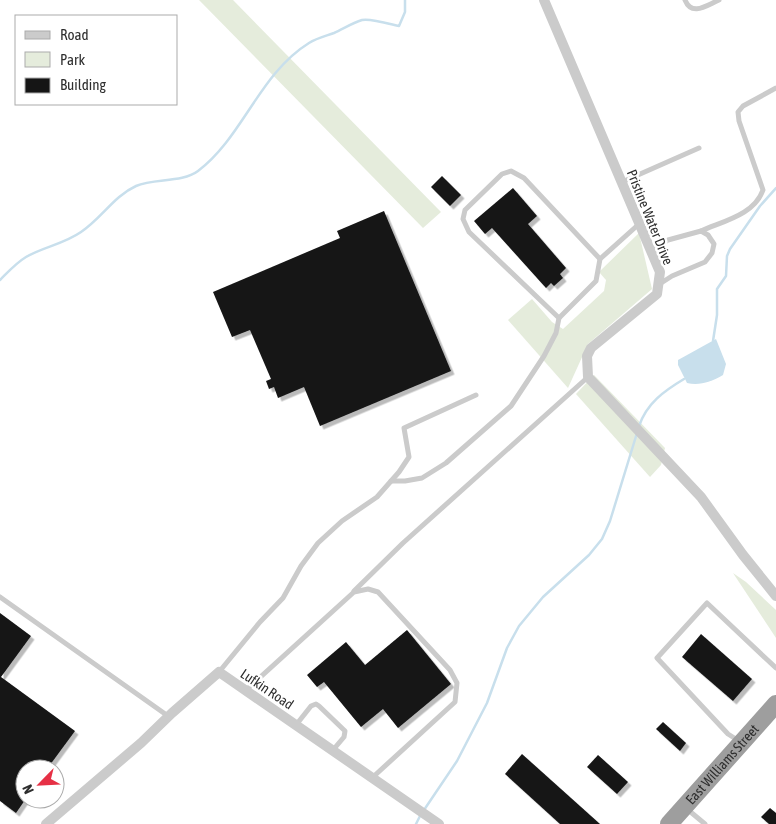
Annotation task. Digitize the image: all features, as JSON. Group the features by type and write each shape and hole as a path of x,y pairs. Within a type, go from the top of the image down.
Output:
{"highway":[{"name":"East Williams Street","path":"669,824 776,704"}],"street":[{"name":"Pristine Water Drive","path":"544,0 660,272 657,294 592,348 587,356 588,378"},
{"path":"588,378 701,497 743,555 776,596"},
{"name":"Lufkin Road","path":"46,824 141,743 168,716 219,672 439,824"}],"lane":[{"path":"685,0 691,9 697,10 719,0"},
{"path":"651,251 668,240 701,231 746,212 760,199 763,190 739,121 738,112 743,106 776,88"},
{"path":"622,182 699,148"},
{"path":"559,318 469,232 463,219 465,210 502,174 511,171 524,178 600,259"},
{"path":"391,481 422,478 446,463 511,406 544,356 556,333 559,318 596,281 600,259 639,224"},
{"path":"658,286 672,276 705,262 712,253 714,244 708,235 701,231"},
{"path":"246,691 354,592 403,543 588,378"},
{"path":"219,672 283,598 300,566 318,543 342,521 377,497 391,481 409,457 404,428 476,395"},
{"path":"354,592 368,589 378,592 450,670 457,683 456,702 373,778"},
{"path":"0,597 168,716"},
{"path":"741,743 728,734 658,658 707,603 776,668"},
{"path":"296,725 311,706 316,704 320,706 345,731 344,737 333,750"},
{"path":"684,807 705,824"}],"green space":[{"path":"199,0 233,0 441,212 423,228"},
{"path":"639,233 652,289 588,344 568,388 508,320 532,299 552,322 563,329 604,291 606,280 599,272"},
{"path":"594,375 665,448 661,465 650,477 576,394"},
{"path":"733,573 746,582 776,610 776,638"}],"water":[{"path":"716,339 726,364 723,375 705,383 687,383 678,365 678,360"}],"building":[{"path":"442,176 461,195 450,206 431,187"},
{"path":"513,188 537,216 528,224 566,268 560,274 563,278 554,286 551,283 546,288 492,228 485,234 474,221"},
{"path":"384,211 451,371 320,426 304,387 278,398 274,387 269,389 266,381 271,379 250,330 232,337 213,292 340,238 337,231"},
{"path":"0,613 31,636 1,677 75,731 54,759 15,759 15,809 19,809 16,813 0,801"},
{"path":"407,630 451,684 398,728 383,709 361,727 324,682 317,687 307,675 346,642 365,665"},
{"path":"701,634 752,679 733,701 682,657"},
{"path":"663,722 686,743 680,751 656,729"},
{"path":"522,754 600,824 560,824 505,774"},
{"path":"598,755 628,782 617,794 587,767"},
{"path":"770,808 776,813 776,824 769,824 761,817"}],"waterway":[{"path":"0,280 26,257 68,240 81,232 128,190 151,182 184,177 198,171 214,157 277,71 292,56 312,41 362,20 375,20 399,26 405,12 405,0"},
{"path":"713,341 717,315 717,289 726,276 727,256 760,206 776,188"},
{"path":"639,426 651,404 684,379"},
{"path":"424,810 457,761 487,703 507,648 519,626 543,597 589,555 602,539 610,521 637,433"},
{"path":"416,824 421,814"}]}
